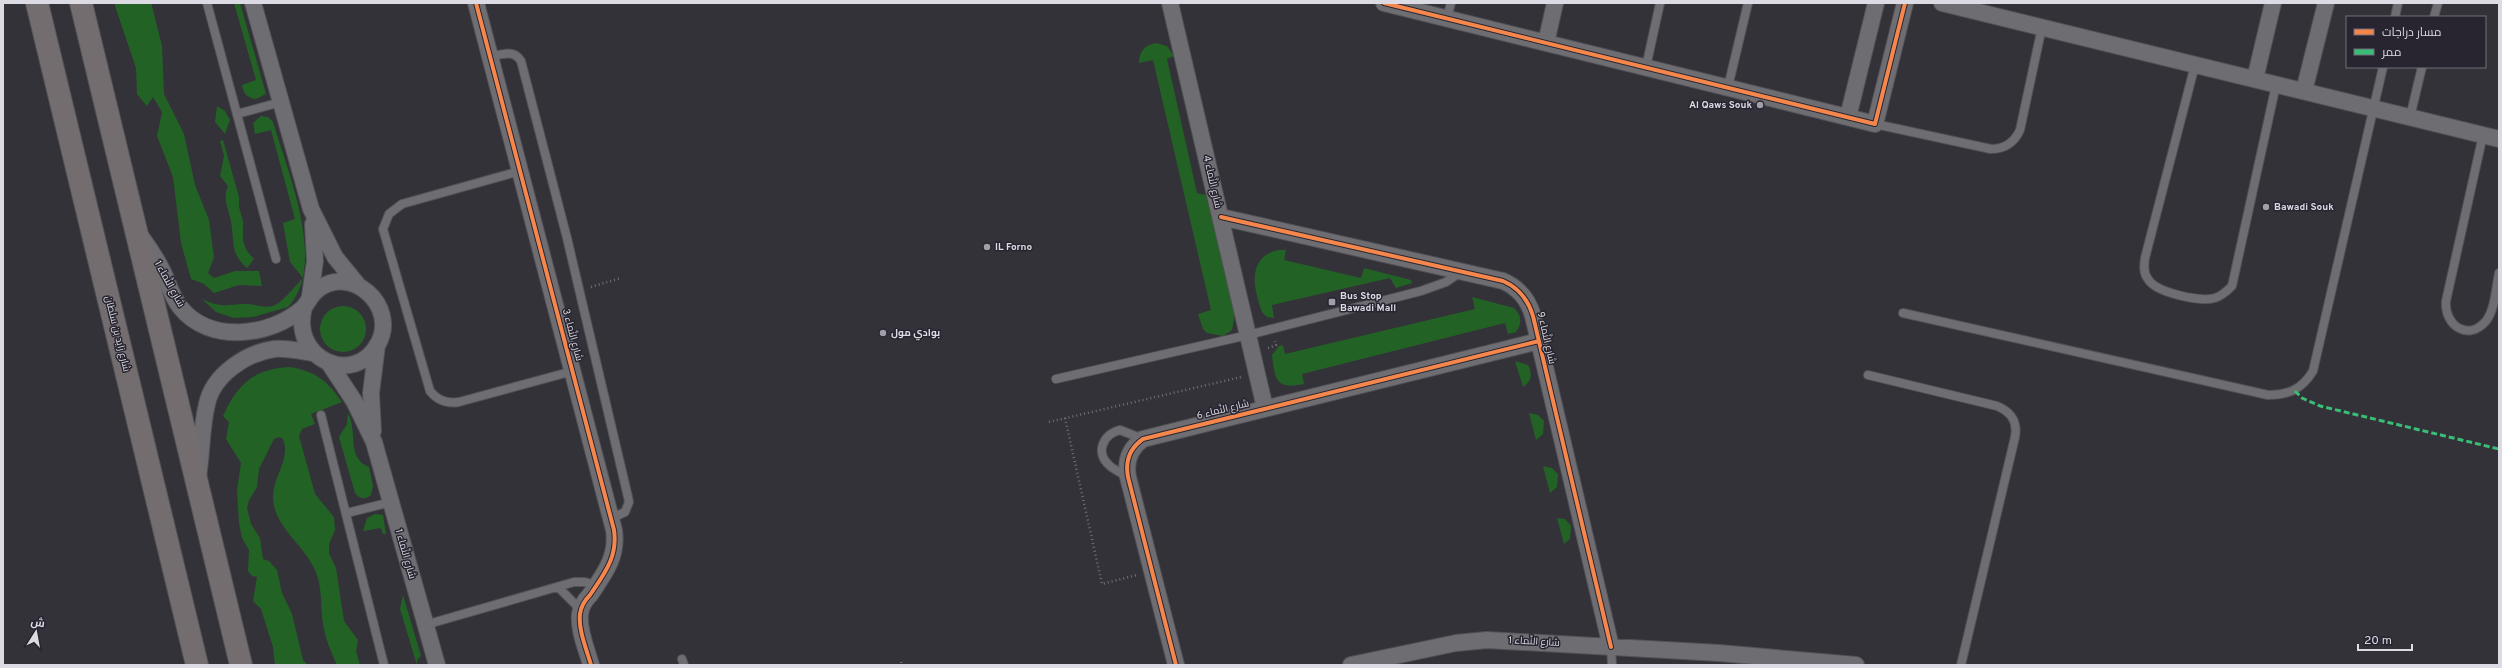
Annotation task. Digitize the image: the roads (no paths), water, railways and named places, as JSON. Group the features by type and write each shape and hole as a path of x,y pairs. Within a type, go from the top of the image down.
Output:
{"highway":[{"name":"شارع زايد بن سلطان","path":"37,3 197,665"},
{"path":"81,3 241,665"}],"street":[{"path":"197,482 207,402 217,382 230,369 249,356 273,349 292,349 313,353 329,362 351,364 362,360 377,345 383,322 381,310 376,299 357,284 335,257 311,209 253,3"},
{"name":"شارع النَّماء 3","path":"476,3 612,518 616,541 611,562 581,610"},
{"name":"شارع النَّماء 4","path":"1170,3 1221,217 1264,408"},
{"path":"1384,3 1449,11 1546,43 1875,124 1905,3"},
{"path":"1546,43 1555,3"},
{"path":"1848,117 1876,3"},
{"path":"1942,3 2499,139"},
{"path":"2255,79 2273,3"},
{"path":"2304,91 2326,3"},
{"path":"311,209 315,261 307,302 300,319 301,332 313,353"},
{"name":"شارع النَّماء 9","path":"1221,217 1503,281 1520,291 1530,307 1539,341 1611,647"},
{"name":"شارع النَّماء 1","path":"135,227 164,274 180,307 202,324 214,330 254,331 271,327 307,302"},
{"path":"307,302 320,288 332,283 344,282 357,284"},
{"name":"شارع النَّماء 6","path":"1143,439 1539,341"},
{"name":"شارع النَّماء 1","path":"374,442 371,393 377,345"},
{"name":"شارع النَّماء 1","path":"329,362 354,401 374,442 437,665"},
{"path":"1143,439 1129,455 1128,477 1176,665"},
{"path":"581,610 580,620 591,665"},
{"name":"شارع النَّماء 1","path":"1357,664 1472,641 1503,640 1611,647 1718,659 1856,665"}],"lane":[{"path":"207,3 276,259"},
{"path":"1646,67 1660,3"},
{"path":"1728,87 1748,3"},
{"path":"2395,16 2398,3"},
{"path":"2434,16 2438,3"},
{"path":"1875,124 1991,149 2005,146 2017,137 2020,130 2042,28"},
{"path":"490,57 510,52 518,57 521,62 566,238 629,502 625,512 612,518"},
{"path":"2195,65 2145,258 2144,268 2147,278 2153,286 2162,291 2205,299 2225,293 2232,286 2276,84"},
{"path":"1903,313 2268,395 2282,395 2295,391 2306,383 2313,371 2383,68"},
{"path":"2410,117 2422,68"},
{"path":"237,114 281,102"},
{"path":"2484,135 2446,301 2446,311 2450,321 2458,328 2468,330 2479,327 2486,320 2499,273"},
{"path":"520,171 402,204 395,208 387,218 384,229 391,261 430,391 439,400 452,403 459,402 573,371"},
{"path":"1056,380 1248,335 1421,291 1446,282 1462,272"},
{"path":"1868,375 1997,406 2011,414 2015,421 2016,437 1961,665"},
{"path":"321,415 347,513 384,665"},
{"path":"1128,477 1105,461 1102,456 1102,444 1109,435 1120,430 1143,439"},
{"path":"347,513 391,502"},
{"path":"425,625 579,582 596,585"},
{"path":"558,587 581,610"},
{"path":"1611,647 1612,665"}],"place":[{"name":"Al Qaws Souk","path":"1760,105"},
{"name":"Bawadi Souk","path":"2266,207"},
{"name":"IL Forno","path":"987,247"},
{"name":"Bus Stop Bawadi Mall","path":"1332,302"},
{"name":"بوادي مول","path":"883,333"}]}
